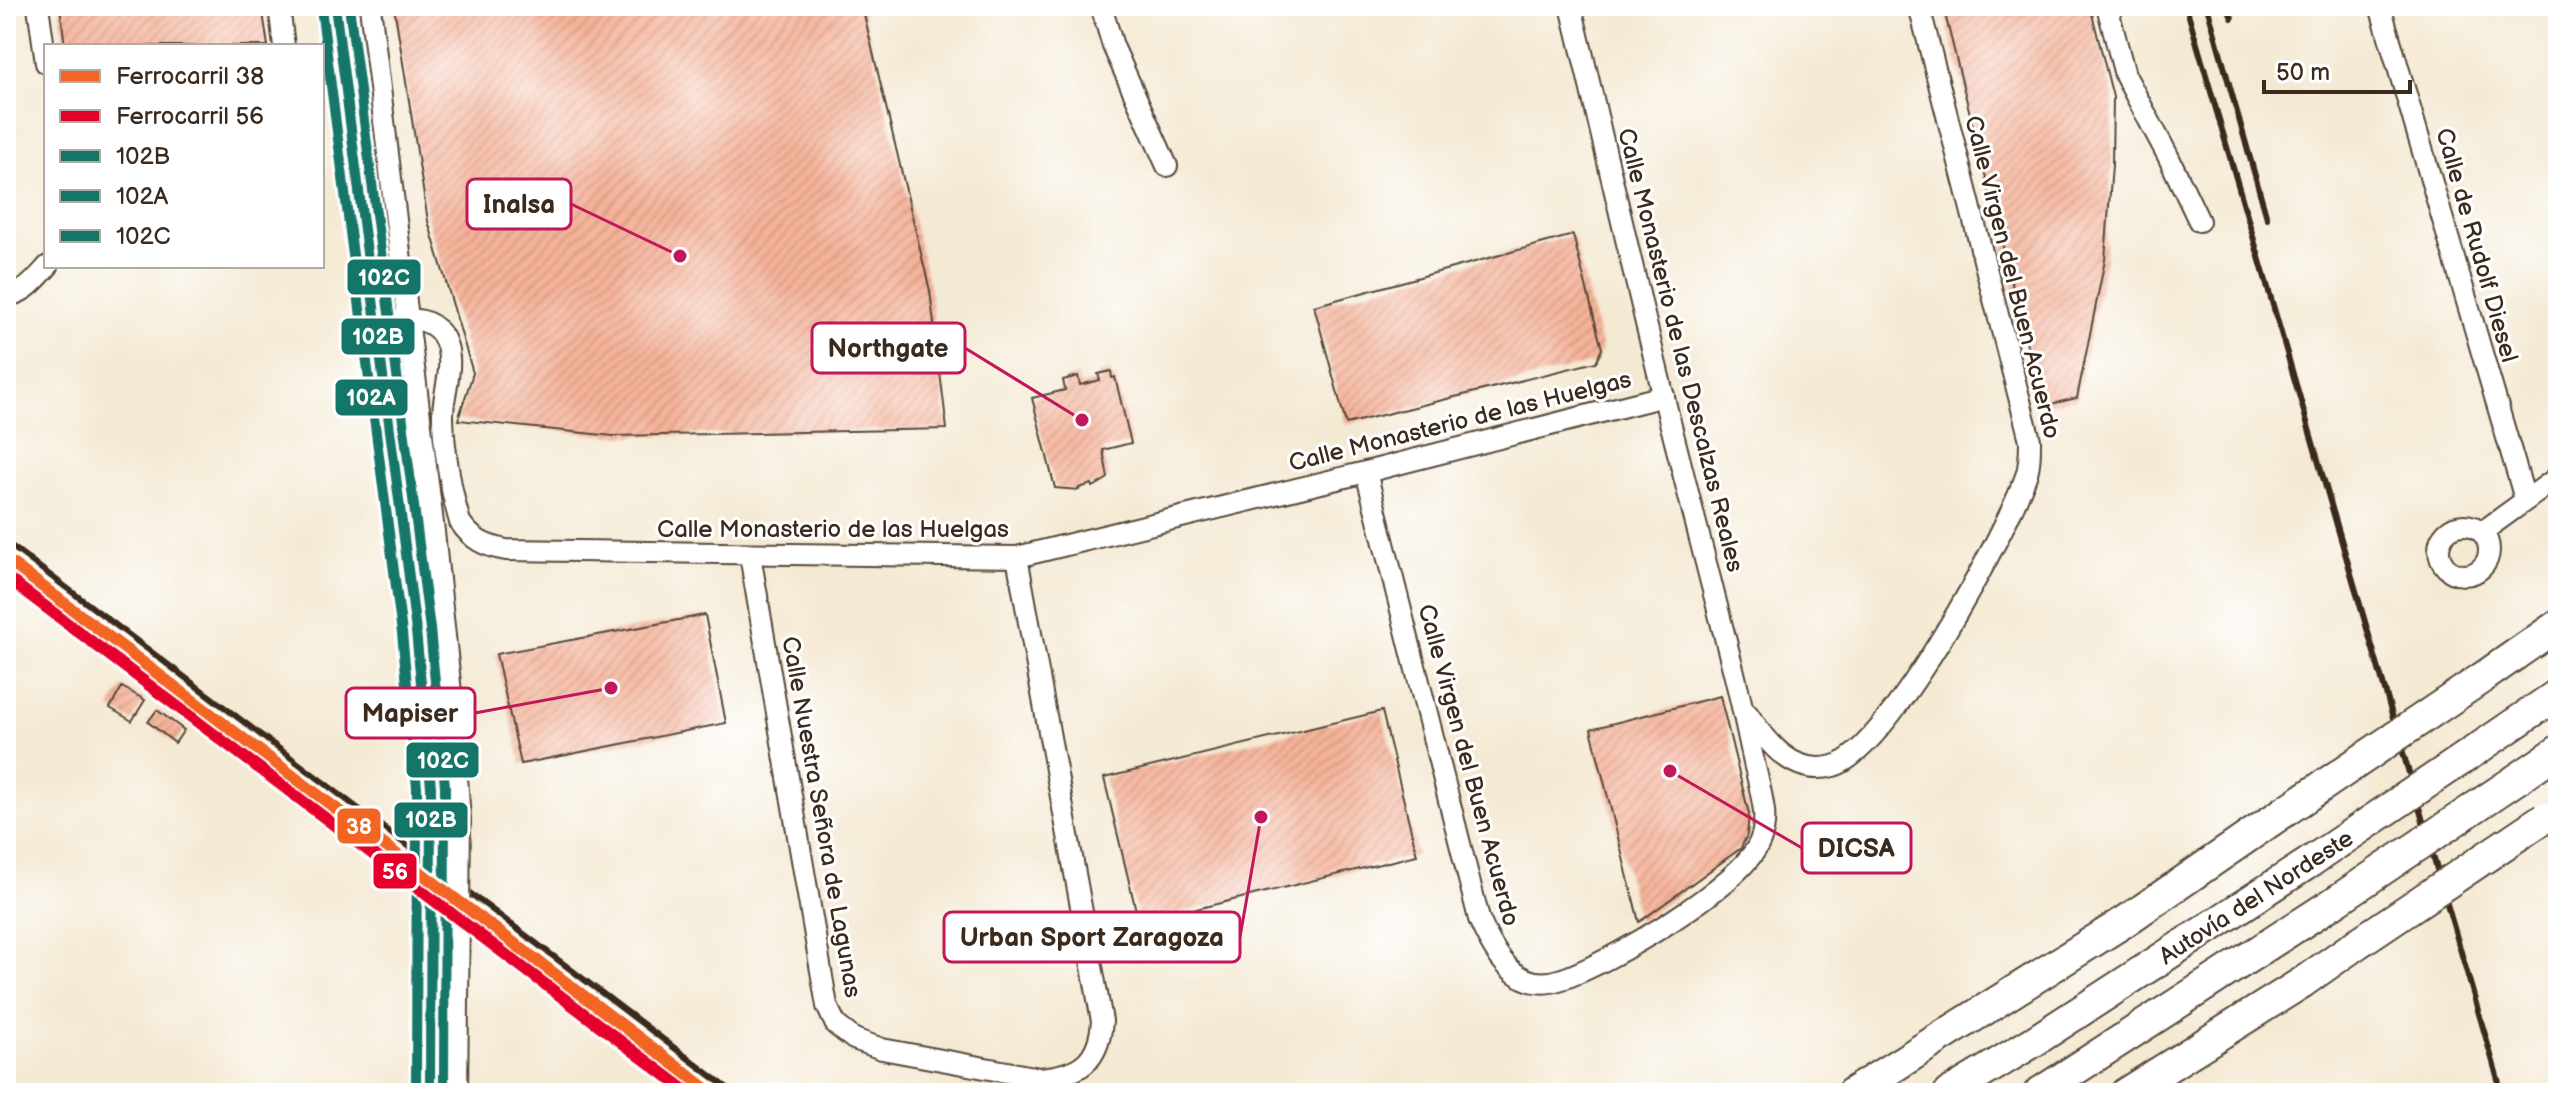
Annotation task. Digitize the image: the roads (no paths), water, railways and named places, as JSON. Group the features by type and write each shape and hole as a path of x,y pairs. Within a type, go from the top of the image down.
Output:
{"highway":[{"path":"1852,1093 2124,922 2558,625"},
{"path":"2508,728 2558,675"},
{"name":"Autovía del Nordeste","path":"1949,1093 2310,862 2558,694"},
{"name":"Autovía del Nordeste","path":"2039,1093 2336,901 2558,751"},
{"path":"2126,1093 2303,982 2551,813"}],"street":[{"path":"38,6 44,49"},
{"path":"279,6 284,44"},
{"path":"335,6 405,539 431,787 430,1093"},
{"path":"370,6 452,702 460,821 457,1093"},
{"path":"1101,6 1113,46 1167,166"},
{"name":"Calle Monasterio de las Descalzas Reales","path":"1571,6 1664,396 1743,706"},
{"name":"Calle Virgen del Buen Acuerdo","path":"1743,706 1773,748 1802,766 1833,767 1858,753 1894,712 1980,574 2026,476 2030,440 1919,6"},
{"path":"2107,6 2125,75 2199,221"},
{"name":"Calle de Rudolf Diesel","path":"2380,6 2525,499"},
{"path":"6,296 15,295 46,268"},
{"path":"376,333 394,322 409,318"},
{"name":"Calle Monasterio de las Huelgas","path":"409,318 428,323 444,339 450,360 443,420 455,507 460,522 469,535 485,546 506,550 1017,557 1664,396"},
{"name":"Calle Virgen del Buen Acuerdo","path":"1366,472 1479,919 1490,945 1503,964 1519,977 1536,983 1554,982 1636,945 1729,879 1746,863 1759,844 1764,818 1743,706"},
{"path":"2482,532 2558,477"},
{"name":"Calle Nuestra Señora de Lagunas","path":"750,555 827,1006 836,1025 854,1039 882,1049 1039,1078 1062,1077 1092,1057 1100,1043 1102,1021 1017,557"}],"railway":[{"path":"2186,6 2502,1093"},
{"path":"2207,6 2267,218"},
{"path":"2228,6 2232,18"},
{"path":"6,542 734,1093"}],"rail line":[{"name":"38","path":"6,559 712,1093"},
{"name":"56","path":"6,577 689,1093"}],"place":[{"name":"Inalsa","path":"680,256"},
{"name":"Northgate","path":"1082,420"},
{"name":"Mapiser","path":"611,688"},
{"name":"DICSA","path":"1670,771"},
{"name":"Urban Sport Zaragoza","path":"1261,817"}]}
